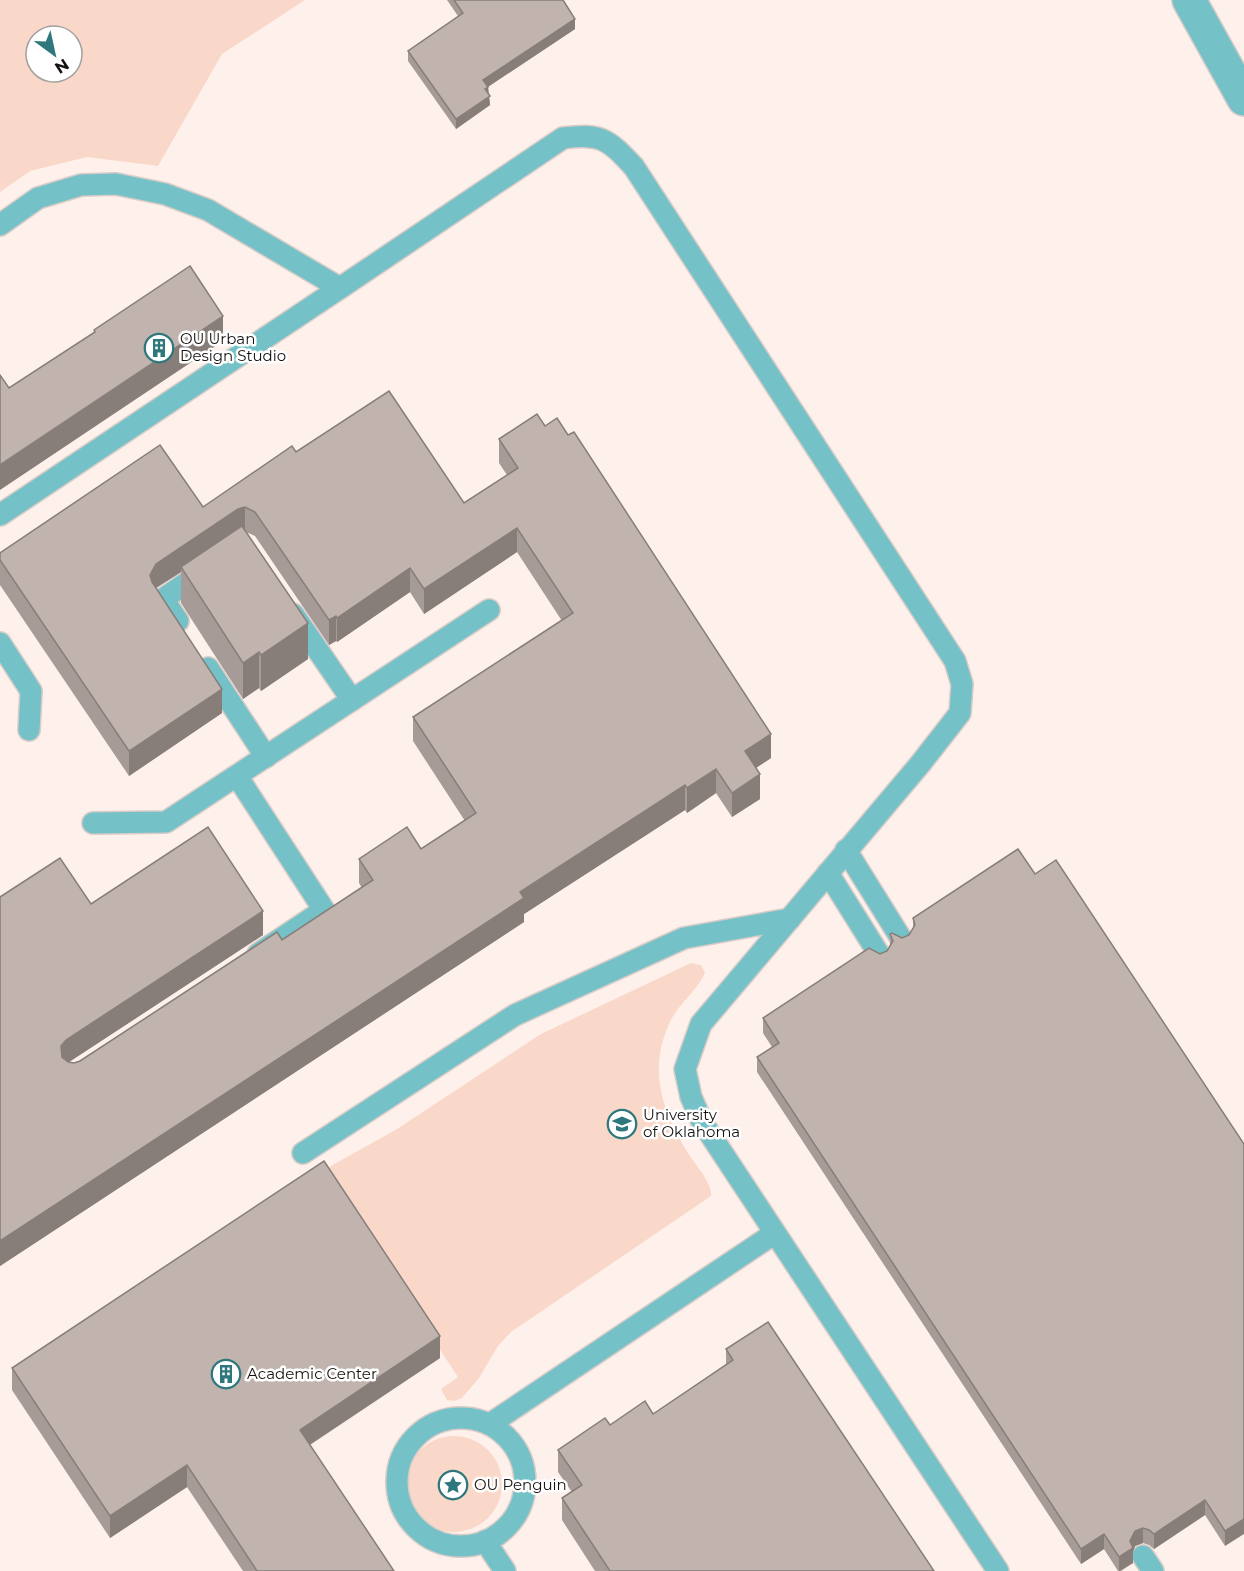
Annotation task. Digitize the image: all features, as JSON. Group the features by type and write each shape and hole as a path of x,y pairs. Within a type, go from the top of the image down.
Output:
{"street":[{"path":"1189,0 1244,99"}],"lane":[{"path":"0,515 562,138 585,135 612,143 634,167 955,661 962,684 960,713 921,763 701,1024 685,1070 691,1097 702,1122 998,1571"},
{"path":"0,225 38,198 81,185 117,184 165,194 208,210 340,288"},
{"path":"218,562 163,599 266,757"},
{"path":"279,593 352,700"},
{"path":"93,823 166,822 489,610"},
{"path":"0,643 31,691 29,730"},
{"path":"237,776 324,910 237,967"},
{"path":"846,850 902,940"},
{"path":"828,873 880,956"},
{"path":"303,1153 515,1015 684,938 789,919"},
{"path":"490,1424 776,1233"},
{"path":"446,1419 477,1419 490,1424 505,1435 515,1448 524,1470 525,1486 519,1509 510,1523 498,1534 485,1541 468,1545 452,1545 436,1541 422,1533 402,1509 397,1477 406,1447 430,1425 446,1419"},
{"path":"485,1541 505,1571"}],"shaded area":[{"path":"0,0 305,0 222,54 158,166 87,157 30,171 0,192"},
{"path":"691,963 701,965 705,973 672,1018 664,1036 659,1072 665,1106 672,1123 707,1181 711,1196 511,1332 498,1346 479,1378 462,1398 454,1401 447,1400 441,1389 458,1377 322,1171 397,1129 541,1034"},
{"path":"454,1436 473,1439 488,1450 499,1465 502,1484 499,1503 488,1518 473,1529 454,1532 435,1529 420,1518 409,1503 406,1484 409,1465 420,1450 435,1439"}],"building":[{"path":"454,0 563,0 575,19 483,80 490,96 456,119 408,51 463,13"},
{"path":"190,266 223,316 0,465 0,375 9,388"},
{"path":"389,391 464,503 518,468 499,439 537,414 545,426 557,418 568,435 574,432 771,734 745,751 760,774 732,793 716,769 687,788 685,785 520,892 524,898 0,1241 0,897 60,858 91,904 208,827 263,911 66,1040 61,1046 62,1057 68,1062 80,1061 277,932 282,940 373,880 359,859 407,827 421,849 476,813 413,717 573,613 517,528 424,589 410,568 337,618 336,616 329,620 255,512 245,507 238,509 156,564 150,575 152,582 222,689 129,751 0,560 0,553 160,445 203,507 292,446 296,452"},
{"path":"242,526 308,623 261,655 259,652 243,663 181,567"},
{"path":"1018,849 1035,874 1056,860 1244,1144 1244,1519 1225,1531 1205,1500 1154,1534 1143,1528 1135,1531 1130,1541 1133,1548 1119,1557 1104,1534 1081,1549 757,1057 779,1043 763,1018 869,948 880,954 887,951 893,941 890,934 902,938 909,935 915,925 913,918"},
{"name":"Academic Center","path":"324,1161 440,1336 300,1430 394,1571 257,1571 187,1465 110,1516 12,1368"},
{"path":"768,1322 934,1571 610,1571 562,1498 582,1485 558,1450 605,1418 610,1425 645,1401 653,1414 733,1360 726,1349"}],"place":[{"name":"OU Urban Design Studio","path":"159,348"},
{"name":"University of Oklahoma","path":"622,1124"},
{"name":"Academic Center","path":"226,1374"},
{"name":"OU Penguin","path":"453,1485"}]}
